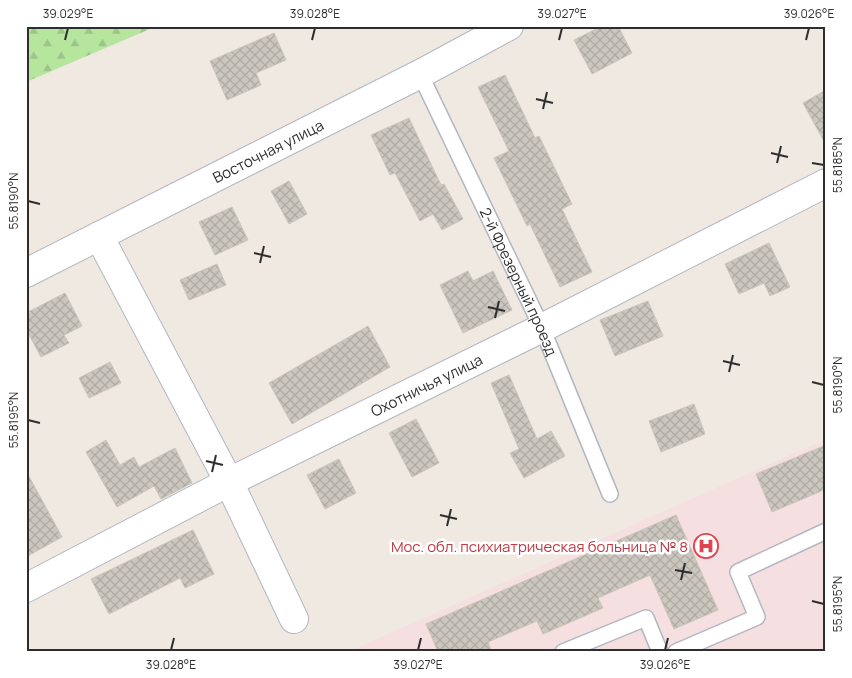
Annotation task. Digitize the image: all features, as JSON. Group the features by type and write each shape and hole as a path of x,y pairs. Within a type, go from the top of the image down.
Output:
{"street":[{"name":"Восточная улица","path":"26,273 420,74 509,26"},
{"name":"Охотничья улица","path":"26,588 229,482 542,328 826,183"},
{"path":"99,236 229,482 294,619"}],"lane":[{"name":"2-й Фрезерный проезд","path":"420,74 542,328 610,494"},
{"path":"676,652 757,617 738,572 826,531"},
{"path":"563,652 646,618 660,652"}],"shaded area":[{"name":"Мос. обл. психиатрическая больница № 8","path":"826,439 826,652 348,652"}],"green space":[{"path":"26,26 157,26 26,82"}],"building":[{"path":"602,26 618,26 632,53 592,74 574,40"},
{"path":"274,33 286,60 256,73 261,85 227,100 210,61"},
{"path":"505,75 535,138 539,136 572,204 562,209 592,272 560,287 530,224 527,226 494,158 509,151 478,87"},
{"path":"826,90 826,145 803,103"},
{"path":"409,118 441,185 444,184 463,219 442,230 433,214 420,221 395,173 390,175 371,135"},
{"path":"289,181 307,214 289,224 271,191"},
{"path":"232,207 248,240 215,255 199,222"},
{"path":"769,243 790,287 770,296 764,283 739,294 725,264"},
{"path":"217,264 226,285 189,300 180,280"},
{"path":"468,271 473,281 493,271 512,310 463,333 440,285"},
{"path":"65,293 82,326 64,335 69,343 41,357 26,329 26,313"},
{"path":"648,301 663,336 615,356 600,320"},
{"path":"368,326 390,367 292,424 269,383"},
{"path":"110,362 121,383 89,398 79,378"},
{"path":"509,375 537,439 551,431 565,456 524,478 510,453 519,449 491,383"},
{"path":"694,404 705,434 661,452 649,421"},
{"path":"416,419 439,463 412,477 389,433"},
{"path":"106,440 120,465 134,457 139,467 175,448 192,483 161,499 154,486 117,507 86,452"},
{"path":"826,445 826,489 772,512 756,474"},
{"path":"339,459 356,493 325,509 307,475"},
{"path":"26,471 62,537 26,557"},
{"path":"676,515 718,610 674,629 650,575 598,598 603,608 543,634 537,621 488,642 492,652 438,652 426,624"},
{"path":"193,530 214,574 185,588 180,578 109,614 91,579"}],"place":[{"name":"Мос. обл. психиатрическая больница № 8","path":"706,546"}]}
